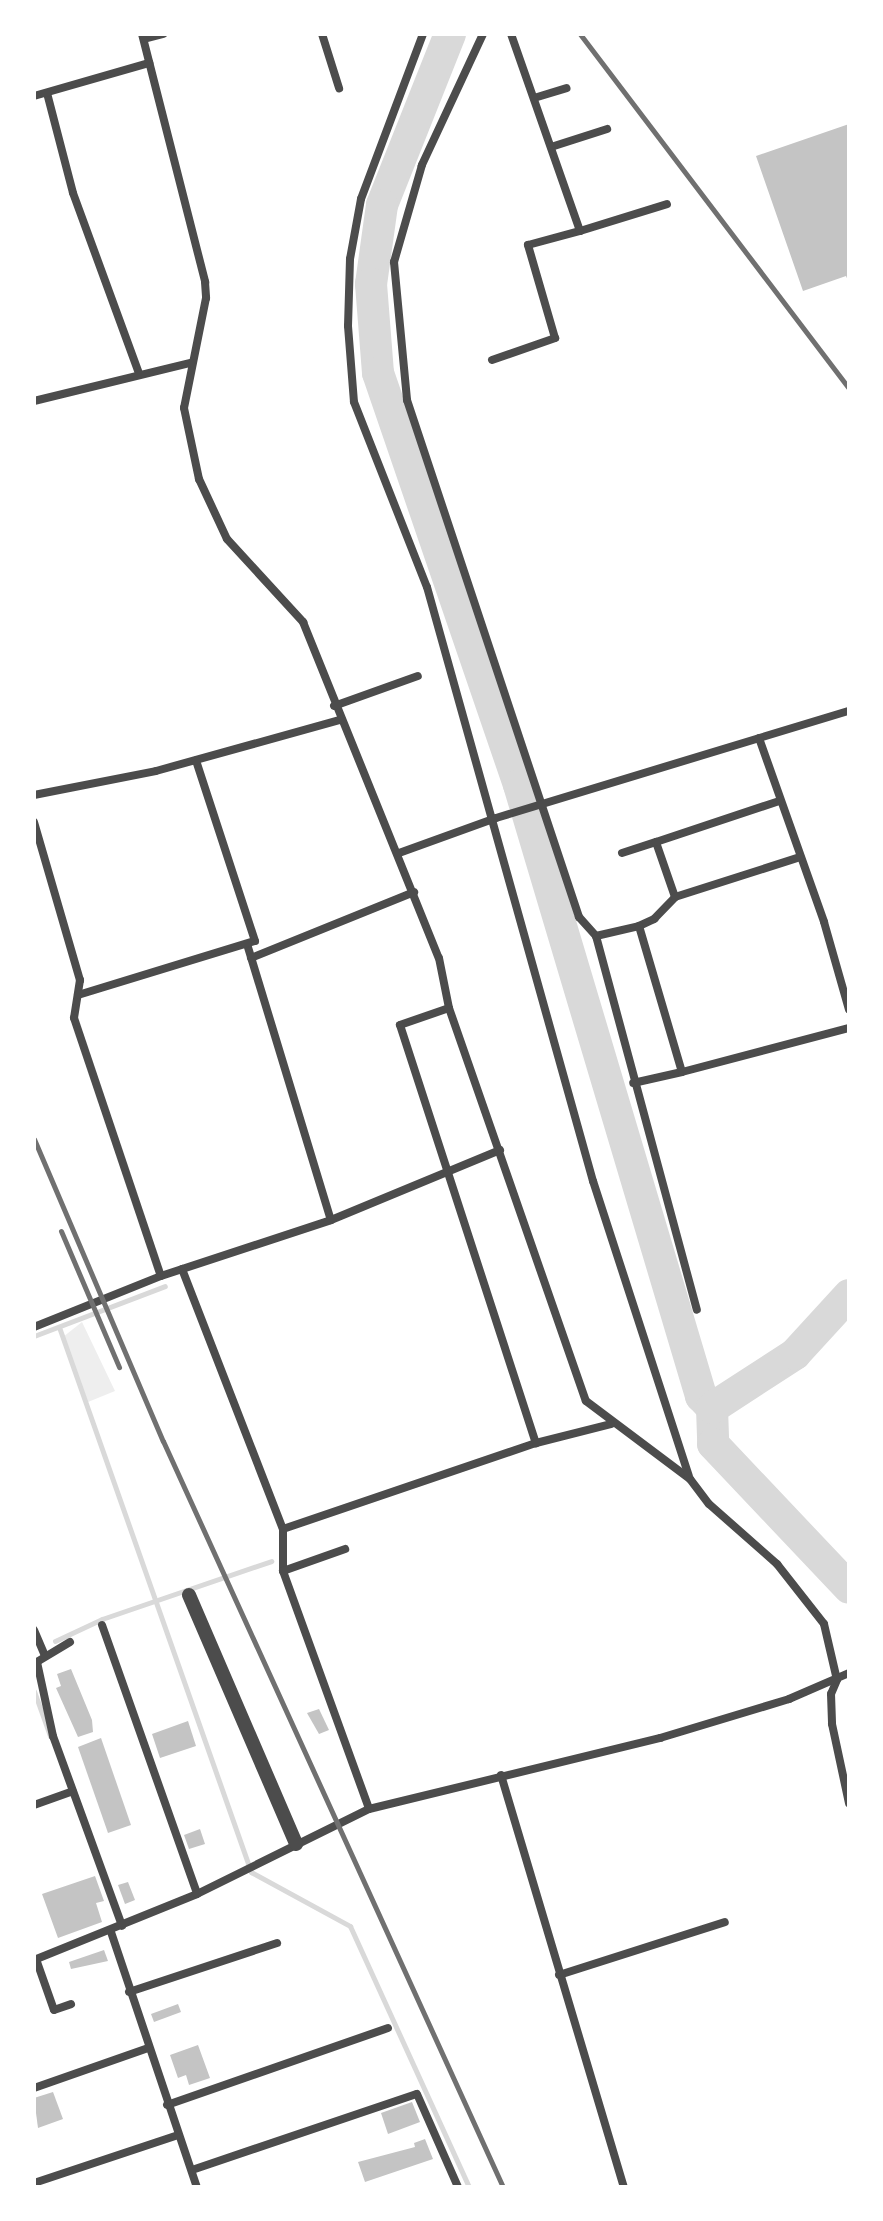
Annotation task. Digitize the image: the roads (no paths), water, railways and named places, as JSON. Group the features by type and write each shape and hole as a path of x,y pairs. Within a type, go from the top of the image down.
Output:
{"street":[{"path":"163,34 143,37 205,282 206,298 190,363 184,408 199,479 227,539 303,622 334,706 399,853 439,958 449,1008 586,1401 611,1424 642,1439 690,1479 709,1504 777,1564 824,1624 837,1680 831,1694 832,1724 849,1803"},
{"path":"322,34 339,88"},
{"path":"423,34 361,199 350,259 349,341 354,402 427,587 593,1181 690,1479"},
{"path":"483,34 422,165 403,222 394,262 396,313 407,400 579,917 596,936 633,1083 697,1310"},
{"path":"511,34 580,231"},
{"path":"34,96 149,63"},
{"path":"534,98 566,88"},
{"path":"47,93 73,193 139,373"},
{"path":"551,147 607,129"},
{"path":"492,360 555,338 528,245 667,204"},
{"path":"34,401 190,363"},
{"path":"334,706 418,676"},
{"path":"399,853 494,818 849,711"},
{"path":"34,795 196,760 340,720"},
{"path":"759,738 849,1010"},
{"path":"78,995 255,941 196,760"},
{"path":"622,853 779,801"},
{"path":"34,822 80,980 74,1018 161,1276"},
{"path":"656,842 675,897"},
{"path":"596,936 639,926 654,919 675,897 800,857"},
{"path":"251,958 414,892"},
{"path":"639,926 682,1072"},
{"path":"247,944 331,1220"},
{"path":"449,1008 400,1025 448,1169 447,1182 536,1443"},
{"path":"633,1083 849,1028"},
{"path":"34,1327 161,1276 331,1220 500,1150"},
{"path":"182,1269 283,1529 283,1571 369,1809"},
{"path":"283,1529 536,1443 611,1424"},
{"path":"283,1571 345,1549"},
{"path":"189,1595 296,1844"},
{"path":"102,1625 197,1894"},
{"path":"34,1630 44,1654"},
{"path":"70,1642 44,1654 37,1662 38,1695 122,1926"},
{"path":"71,2004 54,2010 35,1960 111,1932 197,1894 369,1809 660,1738 837,1680 849,1673"},
{"path":"501,1775 624,2187"},
{"path":"34,1805 73,1791"},
{"path":"559,1975 725,1922"},
{"path":"111,1932 197,2187"},
{"path":"129,1992 277,1943"},
{"path":"167,2105 388,2028"},
{"path":"34,2088 148,2048"},
{"path":"192,2170 417,2094 458,2187"},
{"path":"34,2183 178,2135"}],"waterway":[{"path":"450,34 382,205 371,284 378,373 519,785 701,1396 712,1408 713,1444 849,1588"},
{"path":"34,1336 165,1286"},
{"path":"712,1408 795,1354 849,1295"},
{"path":"59,1327 251,1872 350,1926 469,2187"},
{"path":"55,1641 102,1619 271,1561"},
{"path":"34,1691 50,1736"}],"railway":[{"path":"580,34 849,389"},
{"path":"34,1139 163,1441 503,2187"},
{"path":"61,1231 119,1367"}]}
